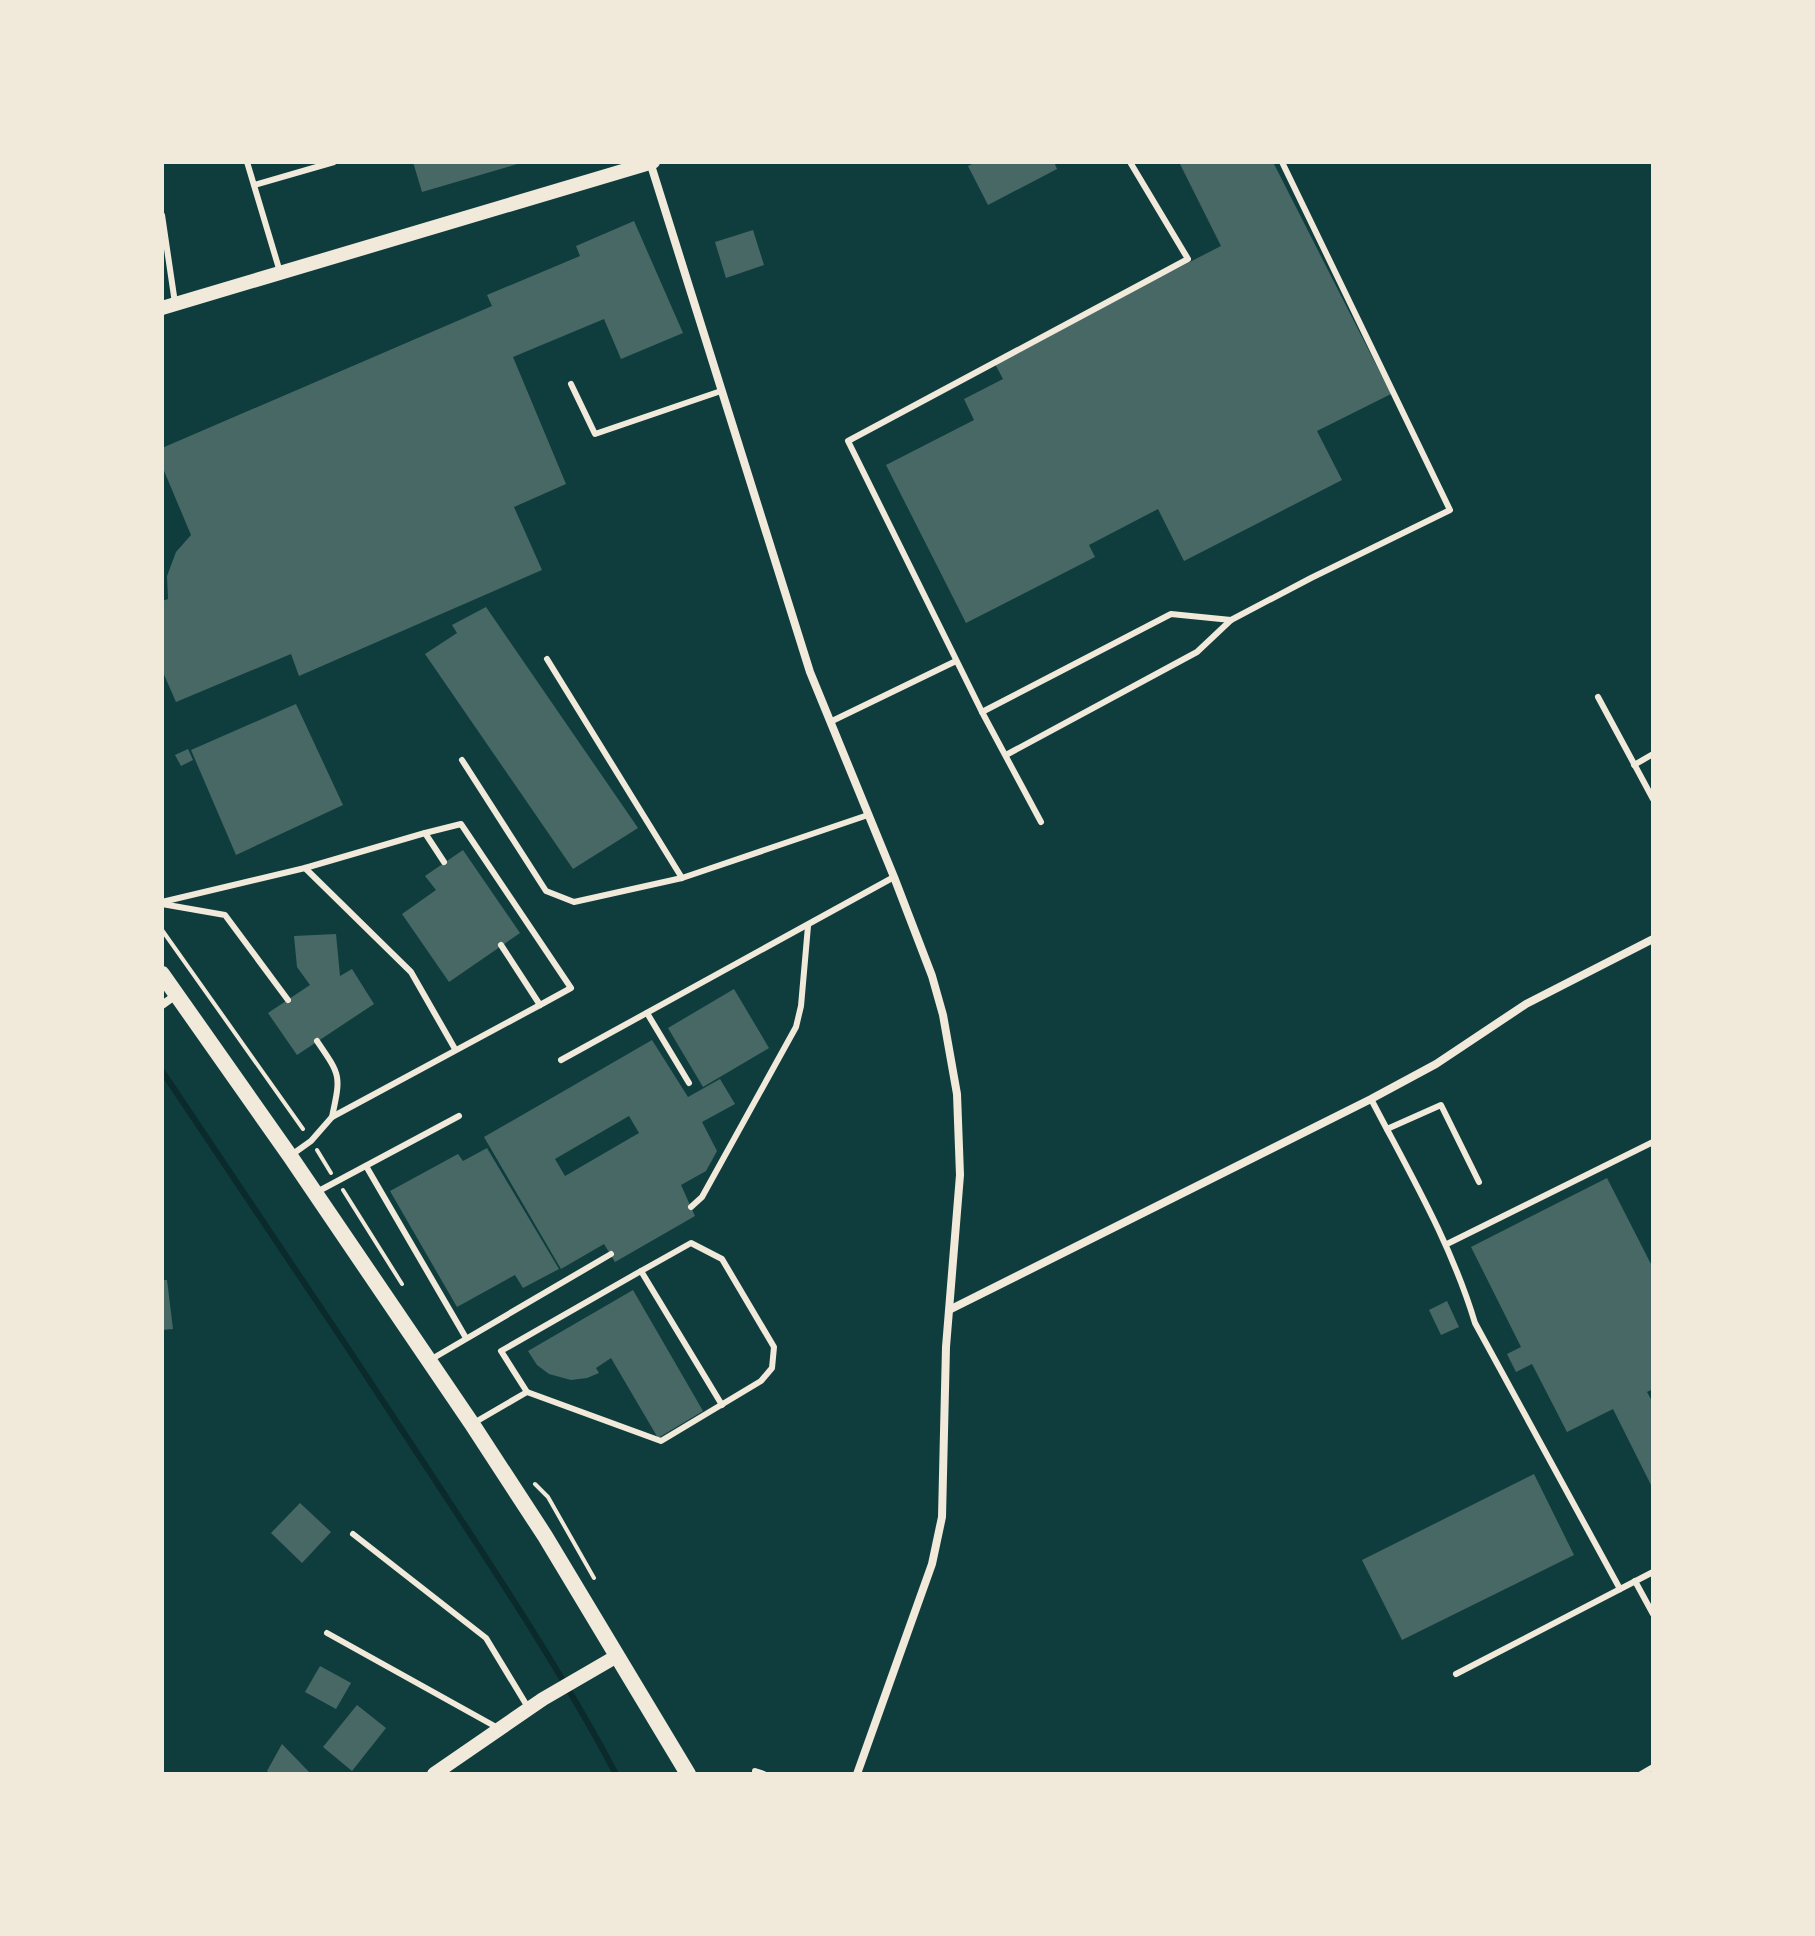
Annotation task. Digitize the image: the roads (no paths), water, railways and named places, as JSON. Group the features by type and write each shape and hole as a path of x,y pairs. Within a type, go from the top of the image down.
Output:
{"main road":[{"path":"162,974 430,1360 545,1536 688,1774"}],"street":[{"path":"168,306 652,162 810,672 921,943 943,1015 957,1094 960,1175 946,1347 946,1445 940,1533 922,1594 857,1774"},
{"path":"951,1309 1371,1099 1436,1064 1526,1004 1653,939"},
{"path":"162,1005 177,994"},
{"path":"434,1774 543,1699 617,1656"}],"lane":[{"path":"247,162 280,272"},
{"path":"254,185 334,162"},
{"path":"1041,822 956,661 848,441 1188,259 1130,162"},
{"path":"1006,755 1197,652 1231,620 1450,510 1282,162"},
{"path":"162,215 168,306"},
{"path":"571,384 595,434 721,391"},
{"path":"982,712 1171,614 1231,620"},
{"path":"547,659 682,878"},
{"path":"830,722 956,661"},
{"path":"1598,697 1653,799"},
{"path":"1634,765 1653,754"},
{"path":"462,760 546,891 574,902 682,878 868,815"},
{"path":"162,903 305,868 461,824 571,988 332,1117 311,1141 290,1156"},
{"path":"425,833 444,862"},
{"path":"305,868 411,972 455,1049"},
{"path":"561,1060 894,877"},
{"path":"162,903 225,915 288,1000"},
{"path":"691,1207 702,1197 796,1027 801,1006 808,926"},
{"path":"501,945 540,1005"},
{"path":"647,1013 689,1083"},
{"path":"317,1041 337,1070 339,1088 332,1117"},
{"path":"1371,1099 1447,1244 1475,1323 1620,1589"},
{"path":"1387,1129 1441,1105 1479,1182"},
{"path":"315,1193 459,1116"},
{"path":"1447,1244 1653,1142"},
{"path":"366,1166 466,1338"},
{"path":"691,1243 722,1259 774,1347 772,1368 761,1381 661,1441 527,1392 501,1351 691,1243"},
{"path":"430,1360 611,1254"},
{"path":"641,1271 722,1405"},
{"path":"472,1424 527,1392"},
{"path":"353,1534 486,1638 529,1709"},
{"path":"1456,1674 1653,1572"},
{"path":"1635,1581 1653,1614"},
{"path":"327,1633 500,1729"},
{"path":"1641,1774 1653,1767"},
{"path":"755,1774 755,1771 764,1774"}],"waterway":[{"path":"162,1071 506,1588 552,1661 616,1774"}]}
